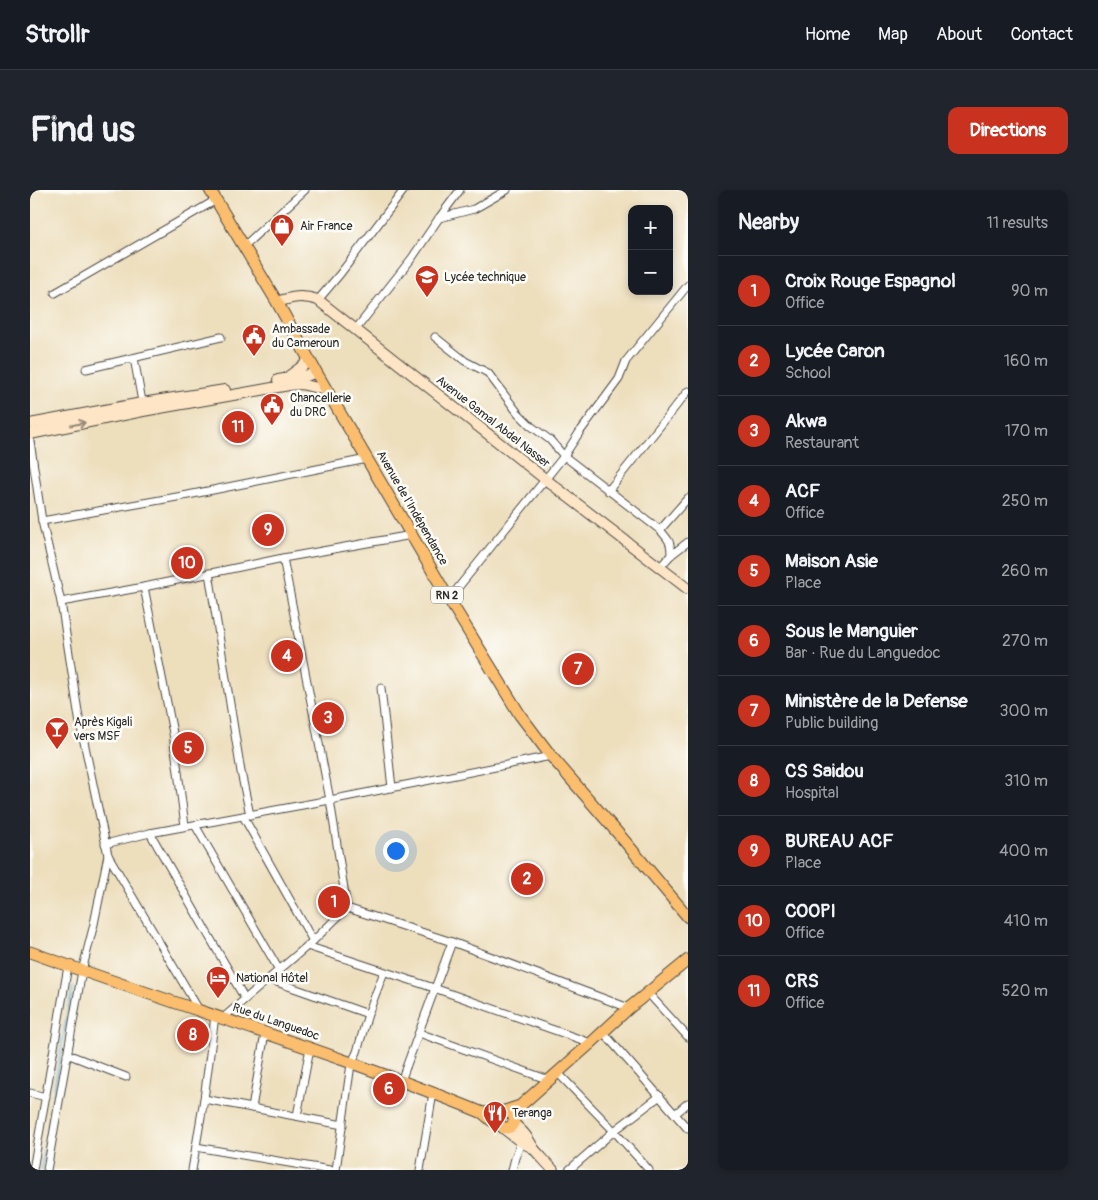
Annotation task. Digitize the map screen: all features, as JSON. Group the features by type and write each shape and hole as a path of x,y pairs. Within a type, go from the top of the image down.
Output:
{"main road":[{"name":"Avenue de l'Indépendance","path":"213,195 449,599 520,715 551,756 688,917"},
{"name":"Rue du Languedoc","path":"30,952 401,1081 483,1113 493,1121 507,1120"},
{"path":"507,1120 520,1106 629,1008 688,960"}],"street":[{"path":"244,246 305,190"},
{"path":"277,302 306,296 318,300 404,190"},
{"path":"356,329 412,258 460,190"},
{"path":"439,218 474,209 508,190"},
{"path":"55,293 213,195"},
{"path":"449,599 564,456 578,433 619,379 626,361 688,285"},
{"name":"Avenue Gamal Abdel Nasser","path":"318,300 545,479 688,588"},
{"path":"435,337 465,361 488,373 518,413 531,426 550,440 564,456 660,530 670,542 671,555"},
{"path":"86,369 220,338"},
{"path":"134,358 143,407"},
{"path":"286,378 300,369 309,359"},
{"path":"30,434 143,407 316,372"},
{"path":"30,424 289,385 301,384 326,390"},
{"path":"608,490 688,391"},
{"path":"30,441 42,521 61,602 79,718 108,855 199,1010"},
{"path":"42,521 188,495 367,459"},
{"path":"660,530 688,498"},
{"path":"61,602 412,534"},
{"path":"660,567 671,555 688,542"},
{"path":"283,558 330,800 347,908"},
{"path":"209,573 247,815 310,944 384,972 591,1044"},
{"path":"144,587 172,733 185,826"},
{"path":"381,688 392,788"},
{"path":"105,844 185,826 330,800 551,756"},
{"path":"196,825 280,970"},
{"path":"150,833 245,999"},
{"path":"35,1161 47,1167 82,971 108,855"},
{"path":"347,908 452,942 629,1008"},
{"path":"192,1170 219,1017 245,999 280,970 347,908"},
{"path":"401,1081 452,942"},
{"path":"34,1170 68,966"},
{"path":"336,1170 351,1064 357,1052 368,1014 384,972"},
{"path":"268,979 368,1014"},
{"path":"648,992 688,1037"},
{"path":"603,1032 688,1129"},
{"path":"252,1108 266,1033"},
{"path":"418,1033 553,1076 614,1131 649,1170"},
{"path":"297,1116 310,1048"},
{"path":"67,1054 126,1077"},
{"path":"30,1093 46,1097"},
{"path":"420,1170 433,1093"},
{"path":"569,1170 614,1131 660,1096"},
{"path":"204,1099 343,1125"},
{"path":"675,1114 688,1103"},
{"path":"507,1120 521,1142 534,1148"},
{"path":"507,1120 523,1132 553,1170"},
{"path":"512,1170 521,1142"},
{"path":"196,1147 330,1170"}],"waterway":[{"path":"41,1170 73,987"}],"place":[{"name":"Air France","path":"282,247"},
{"name":"Lycée technique","path":"427,298"},
{"name":"Ambassade du Cameroun","path":"254,357"},
{"name":"Chancellerie du DRC","path":"272,426"},
{"name":"CRS","path":"238,427"},
{"name":"BUREAU ACF","path":"268,530"},
{"name":"COOPI","path":"187,563"},
{"name":"ACF","path":"287,656"},
{"name":"Ministère de la Defense","path":"578,669"},
{"name":"Akwa","path":"328,718"},
{"name":"Maison Asie","path":"188,748"},
{"name":"Après Kigali vers MSF","path":"57,750"},
{"name":"Lycée Caron","path":"527,879"},
{"name":"Croix Rouge Espagnol","path":"334,902"},
{"name":"National Hôtel","path":"218,999"},
{"name":"CS Saidou","path":"193,1035"},
{"name":"Sous le Manguier","path":"389,1089"},
{"name":"Teranga","path":"495,1134"}]}
